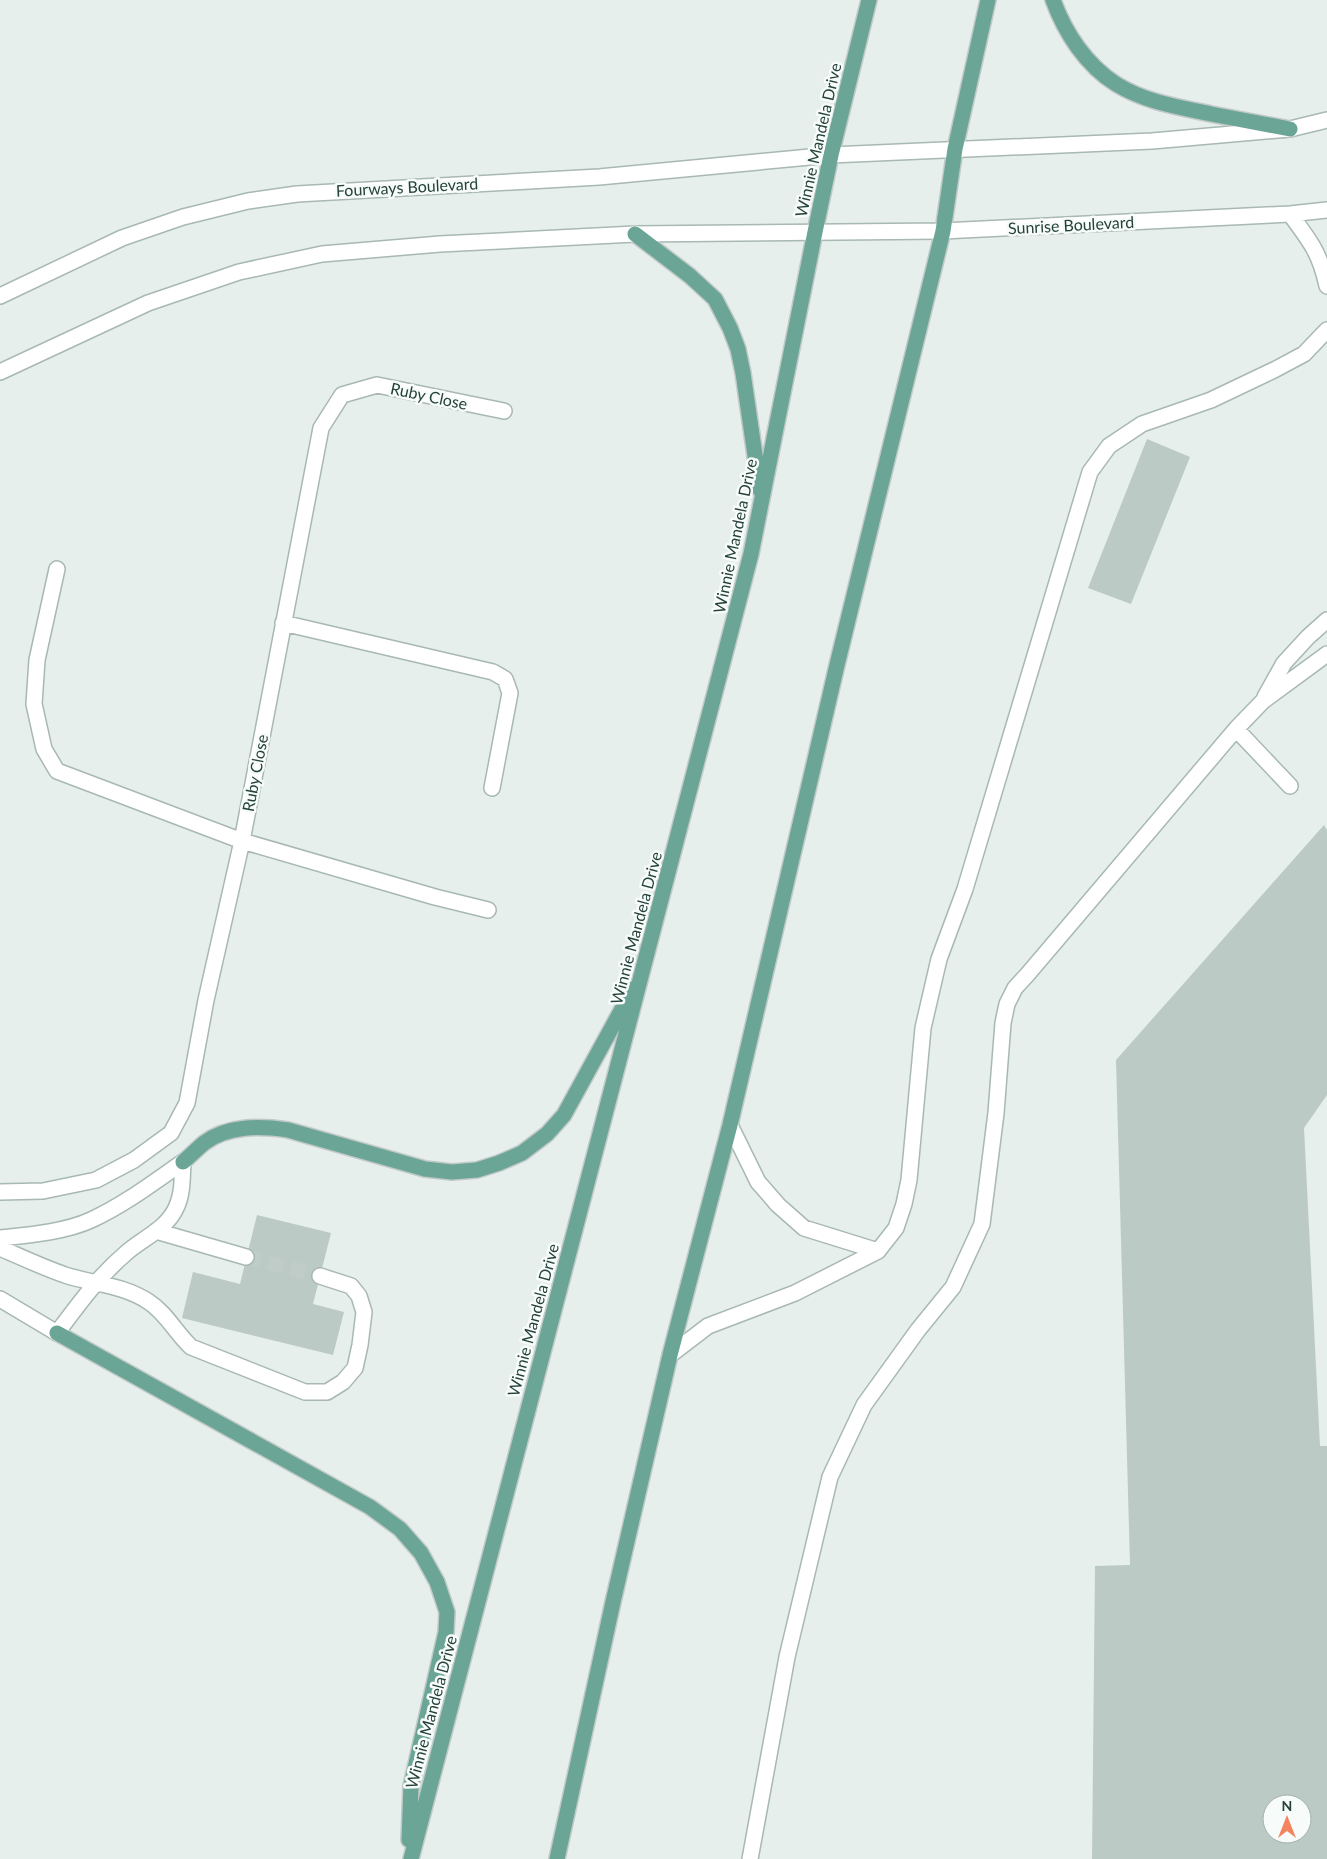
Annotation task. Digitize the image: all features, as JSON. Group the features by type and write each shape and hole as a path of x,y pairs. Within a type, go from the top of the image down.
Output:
{"main road":[{"name":"Winnie Mandela Drive","path":"410,1859 751,554 814,232 869,0"},
{"path":"557,1859 613,1602 670,1355 730,1125 836,665 943,231 955,149 988,0"},
{"path":"1053,0 1060,19 1084,57 1116,84 1144,98 1179,108 1290,129"},
{"path":"634,234 690,276 715,299 730,328 738,349 743,373 762,501"},
{"path":"184,1162 205,1142 225,1133 243,1128 266,1127 288,1130 425,1169 460,1172 476,1170 499,1163 522,1153 547,1134 564,1115 644,968"},
{"path":"56,1333 370,1507 400,1529 421,1553 440,1589 446,1612 446,1632 411,1786 410,1859"}],"street":[{"path":"831,155 1152,140 1290,129 1327,120"},
{"name":"Fourways Boulevard","path":"0,296 122,238 184,217 248,201 297,194 355,190 599,177 831,155"},
{"name":"Sunrise Boulevard","path":"814,232 943,231 1290,214 1327,210"},
{"path":"1290,214 1316,250 1327,286"},
{"path":"0,372 148,303 239,272 322,254 440,244 634,234 814,232"},
{"path":"670,1355 708,1326 795,1292 878,1251 896,1228 909,1180 923,1028 939,959 964,889 1090,472 1109,446 1142,424 1211,400 1304,354 1327,330 1327,323"},
{"name":"Ruby Close","path":"0,1192 43,1191 96,1180 134,1160 171,1133 187,1103 206,1000 242,841 321,428 342,396 377,385 504,412"},
{"path":"56,569 37,660 34,704 44,749 57,771 242,841 435,897 488,910"},
{"path":"1264,701 1284,664 1308,637 1327,620"},
{"path":"283,623 493,672 506,679 510,693 492,788"},
{"path":"750,1859 787,1657 830,1477 864,1405 918,1330 953,1287 982,1224 996,1114 1003,1023 1007,1004 1021,982 1236,729 1264,701 1327,654"},
{"path":"1236,729 1290,786"},
{"path":"730,1125 758,1182 778,1205 804,1228 878,1251"},
{"path":"0,1299 56,1333 96,1282 126,1252 156,1232 170,1218 176,1208 180,1195 184,1162"},
{"path":"0,1238 46,1233 90,1221 126,1201 184,1162"},
{"path":"156,1232 246,1257"},
{"path":"0,1248 66,1275 134,1292 151,1303 191,1347 304,1392 326,1392 343,1382 355,1368 360,1345 364,1312 359,1296 351,1286 320,1276"}],"building":[{"path":"1147,439 1190,457 1131,604 1088,588"},
{"path":"1324,825 1327,830 1327,1095 1304,1128 1320,1446 1327,1446 1327,1859 1092,1859 1095,1566 1130,1565 1116,1060"},
{"path":"257,1215 331,1233 313,1304 344,1312 333,1355 182,1318 193,1272 240,1284"}],"tunnel":[{"path":"246,1257 320,1276"}]}
